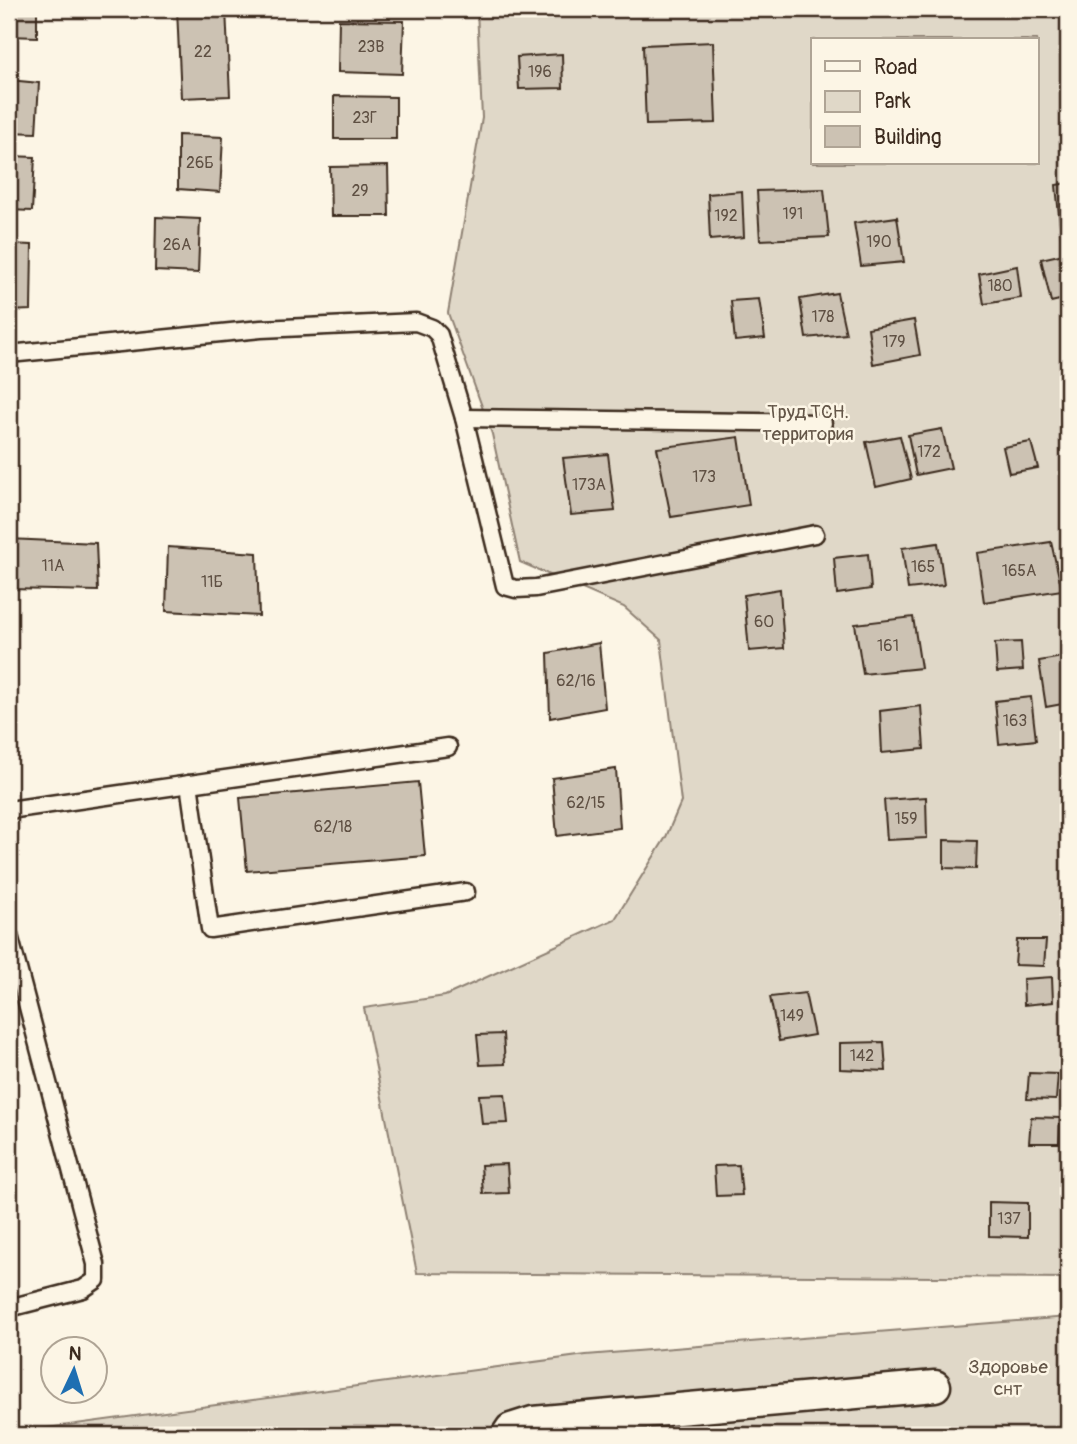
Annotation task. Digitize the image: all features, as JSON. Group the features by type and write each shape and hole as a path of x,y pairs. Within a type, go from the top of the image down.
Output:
{"street":[{"path":"507,1435 511,1429 533,1422 934,1386"}],"lane":[{"path":"9,354 261,329 416,323 432,328 439,335 464,418 505,586 516,589 536,588 815,534"},
{"path":"464,418 823,423"},
{"path":"9,810 448,747"},
{"path":"189,784 209,929 466,892"},
{"path":"9,935 96,1264 96,1280 83,1289 9,1308"}],"green space":[{"name":"Труд ТСН. территория","path":"477,9 1068,9 1068,1278 417,1273 364,1008 445,996 615,919 666,837 681,802 661,640 624,607 520,562 492,434 448,313 482,118"},
{"name":"Здоровье снт","path":"1068,1317 1068,1435 9,1435 586,1355"}],"building":[{"path":"9,9 37,9 37,37 9,36"},
{"path":"177,9 226,9 230,96 181,98"},
{"path":"339,20 404,21 402,74 338,72"},
{"path":"713,42 716,123 646,125 643,45"},
{"path":"562,54 563,88 519,89 517,57"},
{"path":"9,80 39,83 36,133 9,132"},
{"path":"334,96 396,97 396,139 334,139"},
{"path":"178,135 223,137 220,192 178,189"},
{"path":"9,156 35,157 32,211 9,210"},
{"path":"388,166 389,216 331,216 330,167"},
{"path":"1068,183 1068,235 1061,236 1056,185"},
{"path":"824,189 829,237 760,240 757,191"},
{"path":"742,191 744,237 710,240 708,194"},
{"path":"156,217 200,219 198,273 155,271"},
{"path":"897,217 904,262 861,266 854,223"},
{"path":"9,244 32,245 31,310 9,311"},
{"path":"1068,253 1068,298 1051,302 1041,259"},
{"path":"1017,266 1021,298 984,304 979,274"},
{"path":"837,293 846,334 806,338 800,299"},
{"path":"759,299 765,338 735,341 731,301"},
{"path":"914,320 920,355 873,364 868,328"},
{"path":"942,429 951,468 916,475 908,435"},
{"path":"900,436 911,479 876,487 866,442"},
{"path":"739,437 749,505 671,517 657,448"},
{"path":"1031,442 1038,468 1009,473 1003,447"},
{"path":"608,454 615,511 571,515 563,458"},
{"path":"9,539 96,543 98,591 9,589"},
{"path":"1051,542 1062,590 984,602 977,553"},
{"path":"938,543 944,585 908,589 902,548"},
{"path":"168,547 257,553 259,616 166,611"},
{"path":"868,554 871,589 837,594 834,558"},
{"path":"780,589 784,648 749,651 744,595"},
{"path":"913,617 921,668 863,674 855,624"},
{"path":"1021,642 1023,670 997,672 995,643"},
{"path":"599,643 605,708 550,718 548,653"},
{"path":"1068,656 1068,703 1046,707 1039,661"},
{"path":"1031,697 1036,740 999,744 995,701"},
{"path":"921,706 924,749 882,753 880,711"},
{"path":"616,769 620,828 557,836 552,778"},
{"path":"418,782 425,856 247,871 240,798"},
{"path":"926,797 927,838 887,840 884,800"},
{"path":"944,840 977,841 976,869 944,868"},
{"path":"1065,918 1068,918 1068,947 1067,947"},
{"path":"1017,940 1046,940 1044,966 1015,965"},
{"path":"1052,977 1053,1002 1024,1005 1023,979"},
{"path":"805,993 814,1035 779,1041 770,997"},
{"path":"503,1034 505,1064 480,1065 477,1035"},
{"path":"884,1042 886,1071 840,1069 840,1043"},
{"path":"1029,1073 1058,1074 1056,1100 1027,1099"},
{"path":"505,1094 508,1123 482,1124 479,1095"},
{"path":"1031,1117 1060,1118 1059,1143 1029,1143"},
{"path":"507,1164 509,1193 483,1194 481,1165"},
{"path":"739,1165 742,1195 716,1196 714,1166"},
{"path":"989,1202 1028,1203 1028,1237 989,1236"}]}
